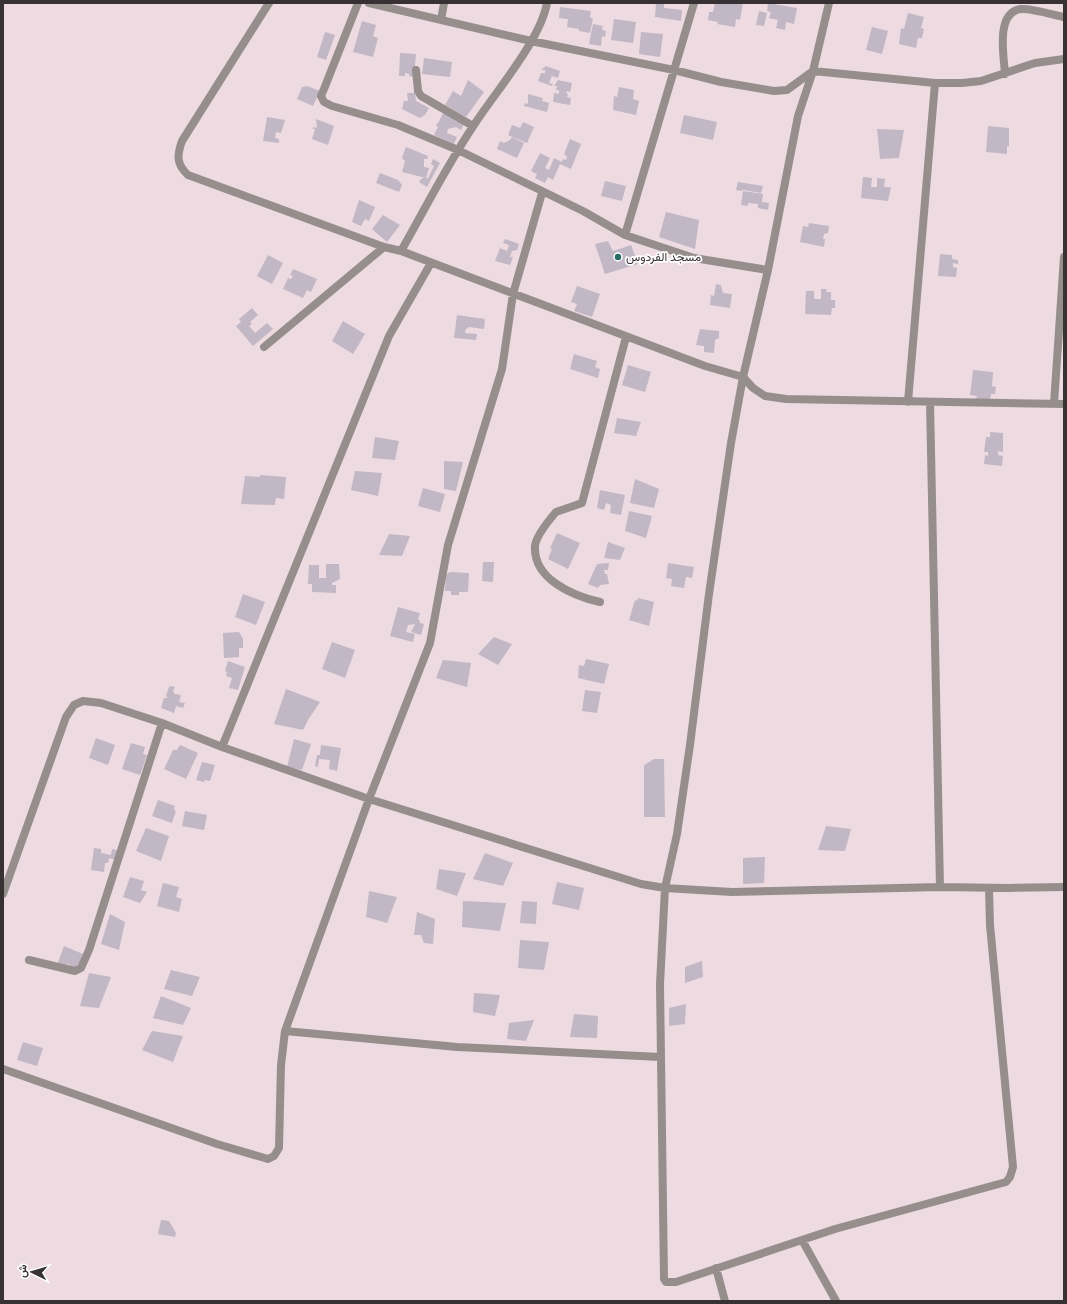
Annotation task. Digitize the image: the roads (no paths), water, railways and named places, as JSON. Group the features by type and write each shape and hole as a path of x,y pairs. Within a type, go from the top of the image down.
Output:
{"street":[{"path":"269,3 190,126 182,141 178,152 178,161 182,170 188,175 384,247 401,251 705,366 743,377 753,388 765,396 786,399 1064,404"},
{"path":"358,3 321,96 324,102 332,106 398,125 458,150 583,211 625,235 694,258 768,270"},
{"path":"369,3 531,41 674,70 721,82 774,91 787,90 813,70 935,83 975,82 1005,74 1035,63 1064,59"},
{"path":"440,20 444,3"},
{"path":"401,251 458,150 531,41 545,14 547,3"},
{"path":"625,235 694,3"},
{"path":"829,3 813,70 798,116 768,270 743,377 725,481 677,834 665,888 660,984 664,1280 670,1283 835,1229 1006,1182 1010,1177 1013,1167 990,925 988,888"},
{"path":"1005,74 1003,38 1006,19 1012,13 1021,9 1064,17"},
{"path":"416,70 418,91 421,96 473,126"},
{"path":"908,402 935,83"},
{"path":"3,1069 217,1144 268,1159 274,1156 279,1148 281,1065 285,1031 368,799 430,643 448,545 502,369 513,294 542,192"},
{"path":"264,347 384,247"},
{"path":"1054,404 1064,257"},
{"path":"222,747 388,336 431,263"},
{"path":"600,602 564,588 547,577 536,559 535,544 556,512 582,503 626,337"},
{"path":"930,402 940,887"},
{"path":"3,894 66,716 74,705 83,701 101,704 162,723 222,747 368,799 641,884 665,888 732,892 940,887 1064,887"},
{"path":"29,960 75,971 81,968 90,950 162,723"},
{"path":"285,1031 456,1047 660,1057"},
{"path":"802,1240 836,1301"},
{"path":"716,1268 726,1301"}],"place":[{"name":"مسجد الفردوس","path":"618,257"}]}
